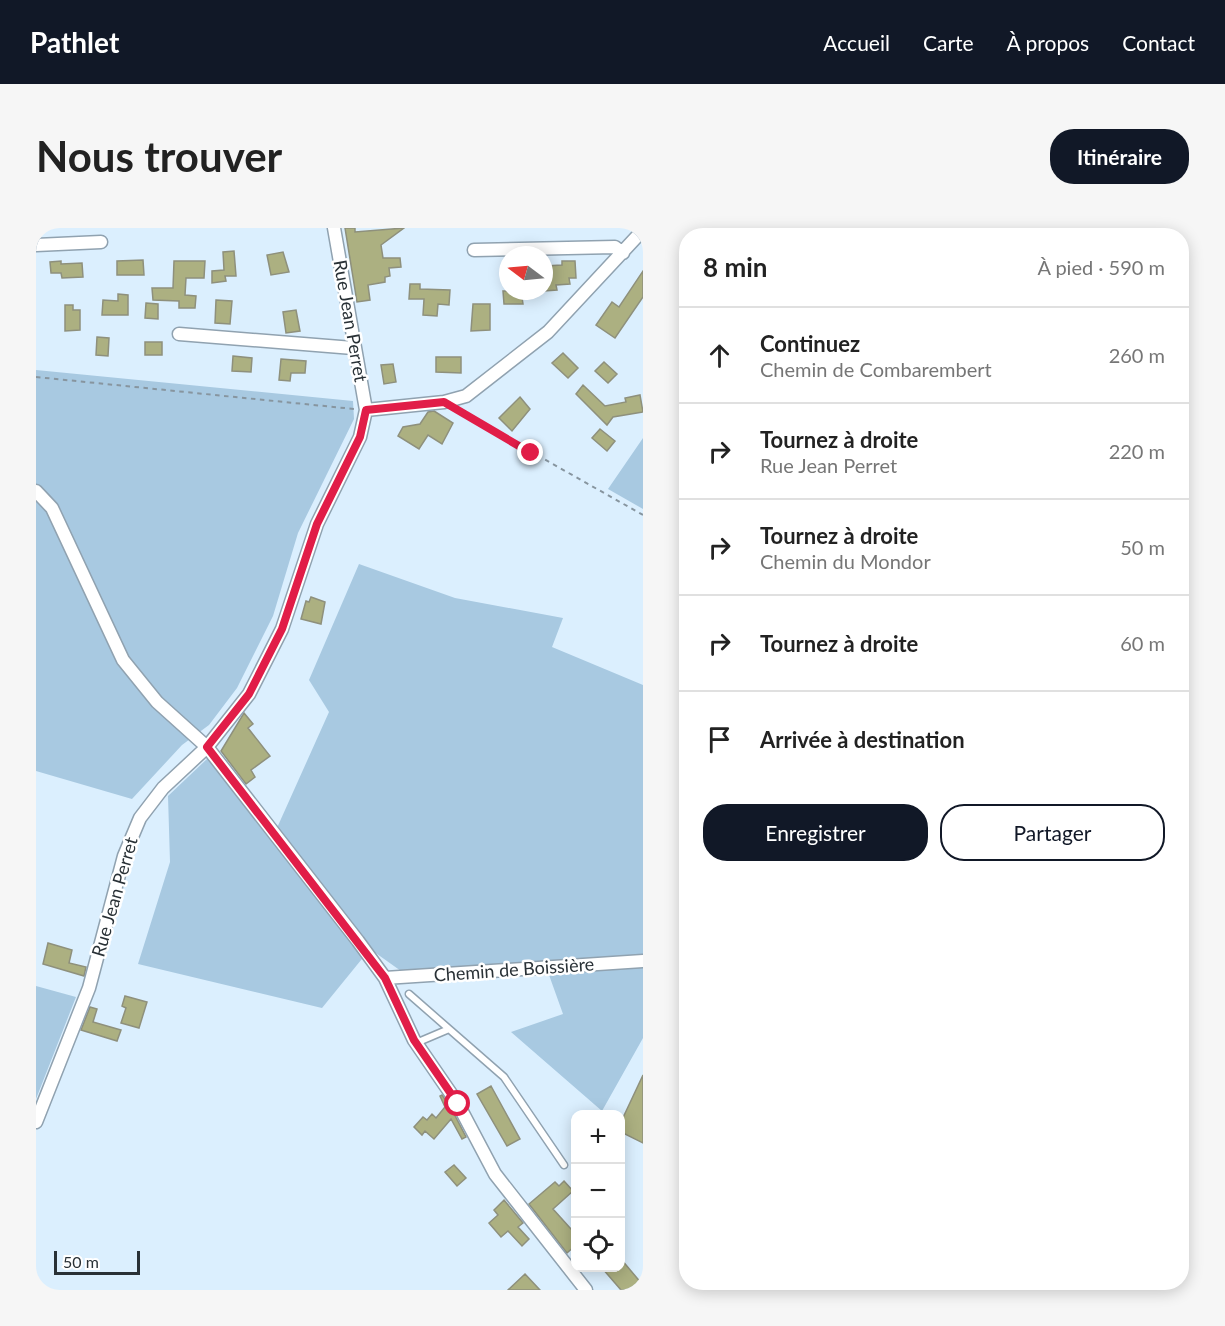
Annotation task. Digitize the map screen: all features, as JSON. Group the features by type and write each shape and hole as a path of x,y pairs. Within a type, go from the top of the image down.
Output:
{"street":[{"name":"Rue Jean Perret","path":"36,1122 89,988 124,856 140,818 163,788 207,747 249,694 282,629 317,524 360,437 366,410 333,228"},
{"path":"366,410 444,402 466,396 548,332 643,230"},
{"path":"36,245 101,242"},
{"path":"474,250 615,247 623,253"},
{"path":"179,334 353,348"},
{"path":"36,491 52,508 123,660 157,702 207,747 385,978 416,1043 458,1104 495,1174 586,1290"},
{"name":"Chemin de Boissière","path":"385,978 643,961"}],"lane":[{"path":"409,994 504,1077 564,1165"},
{"path":"416,1043 448,1029"}],"path":[{"path":"36,377 366,410"},
{"path":"444,402 643,515"}],"shaded area":[{"path":"36,370 353,401 354,419 298,533 273,616 237,688 209,725 182,745 132,799 36,771"},
{"path":"643,438 643,509 608,489"},
{"path":"359,564 455,598 563,618 552,647 643,685 643,1038 603,1110 511,1032 563,1014 544,961 401,971 370,949 322,1008 138,964 170,862 168,796 208,758 272,839 329,712 309,680"},
{"path":"36,986 76,997 36,1099"}],"building":[{"path":"345,228 355,228 355,232 404,228 381,245 383,258 400,258 401,267 389,268 390,276 385,277 385,282 368,285 370,300 357,302"},
{"path":"234,251 236,276 225,276 226,281 212,283 212,271 224,270 223,252"},
{"path":"283,252 289,272 271,275 267,255"},
{"path":"143,260 144,275 117,275 117,261"},
{"path":"61,261 61,264 82,263 83,277 62,278 61,273 51,273 50,262"},
{"path":"174,261 205,261 204,278 186,278 185,295 196,296 195,308 179,308 179,301 153,300 152,288 173,288"},
{"path":"562,261 575,261 576,278 569,278 570,284 556,285 557,290 553,290 553,266 562,265"},
{"path":"643,271 643,297 615,338 596,325 612,302 619,307"},
{"path":"410,284 420,284 420,289 450,290 449,305 438,304 437,316 423,315 424,299 409,299"},
{"path":"118,294 128,295 128,315 102,315 103,300 118,301"},
{"path":"216,300 232,301 230,324 215,323"},
{"path":"504,300 522,300 523,304 504,304"},
{"path":"146,303 158,304 158,319 145,318"},
{"path":"473,304 490,304 490,330 471,331"},
{"path":"65,305 73,305 73,310 80,310 80,330 65,331"},
{"path":"296,310 300,331 286,333 283,312"},
{"path":"97,337 109,338 108,356 96,355"},
{"path":"145,342 162,342 162,355 145,355"},
{"path":"563,353 578,368 568,378 552,363"},
{"path":"233,356 252,358 251,372 232,371"},
{"path":"436,357 461,357 461,373 436,372"},
{"path":"281,359 306,361 305,373 291,373 290,381 279,380"},
{"path":"604,362 617,374 608,383 595,371"},
{"path":"393,364 396,382 384,384 381,365"},
{"path":"583,385 605,406 626,402 625,398 640,395 643,412 613,417 607,425 576,394"},
{"path":"520,397 530,409 512,431 499,418"},
{"path":"434,411 453,423 442,444 428,435 419,449 398,436 403,427 420,424 428,412"},
{"path":"600,429 615,441 607,451 592,438"},
{"path":"311,597 325,602 321,624 301,619 306,601 309,602"},
{"path":"244,713 253,724 248,728 270,756 251,770 255,777 246,784 221,751"},
{"path":"48,943 72,950 69,963 86,967 84,976 43,964"},
{"path":"125,996 147,1002 139,1028 121,1023 126,1008 122,1006"},
{"path":"90,1007 97,1009 93,1022 121,1030 117,1041 81,1030"},
{"path":"643,1075 643,1143 625,1134 625,1113"},
{"path":"491,1086 520,1139 507,1146 477,1094"},
{"path":"442,1095 466,1137 462,1139 451,1119 434,1139 425,1131 422,1135 414,1127 423,1117 427,1120 432,1114 436,1118 445,1107 440,1096"},
{"path":"454,1165 466,1178 457,1186 445,1172"},
{"path":"564,1181 571,1189 571,1193 553,1209 571,1229 571,1249 567,1253 529,1204 555,1182 559,1186"},
{"path":"504,1200 523,1223 518,1227 529,1239 522,1246 508,1231 501,1237 489,1223 498,1215 494,1210"},
{"path":"625,1264 642,1284 635,1290 621,1290 605,1272 625,1272"},
{"path":"525,1274 540,1290 508,1290"}],"route":[{"path":"458,1104 414,1040 385,978 207,747 249,694 282,629 317,524 360,437 366,410 444,402 531,453"}]}
